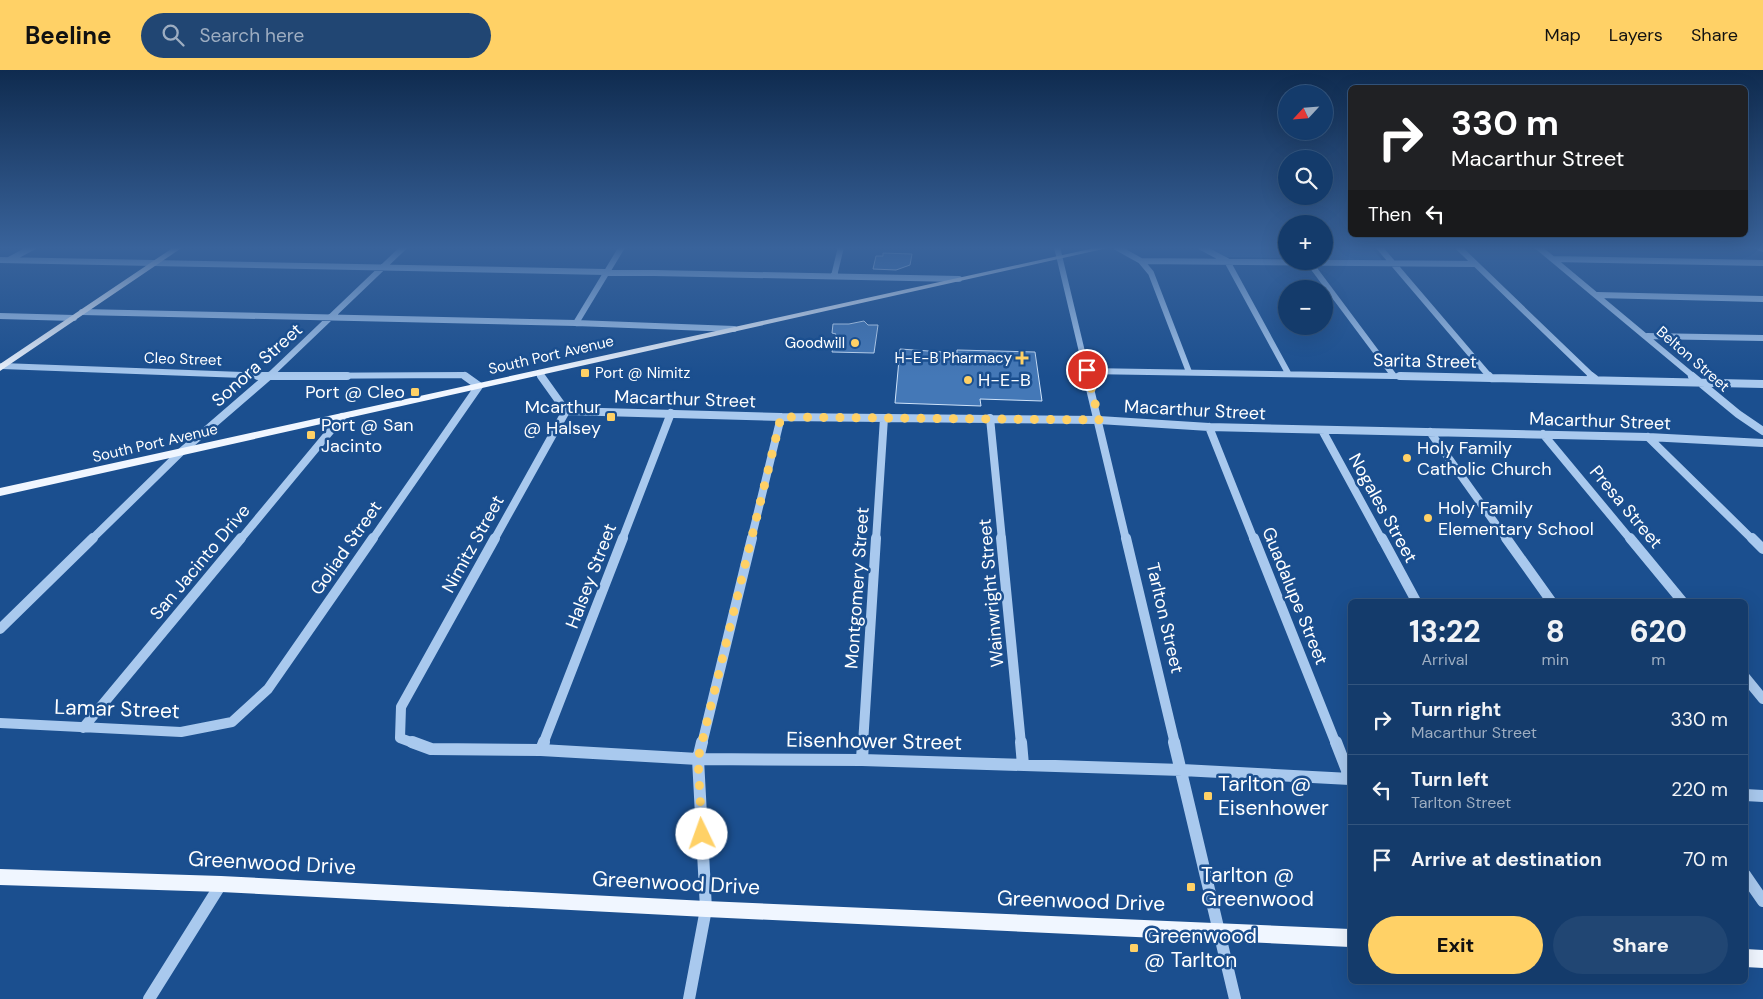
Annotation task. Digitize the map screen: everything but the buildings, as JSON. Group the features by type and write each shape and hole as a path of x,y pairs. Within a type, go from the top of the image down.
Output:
{"main road":[{"path":"1,367 114,290"},
{"name":"South Port Avenue","path":"0,492 908,290"},
{"name":"Greenwood Drive","path":"0,877 221,884 706,909 1348,938"},
{"path":"1748,958 1763,959"}],"street":[{"name":"Sonora Street","path":"0,629 181,452 270,376 360,290"},
{"path":"576,323 595,290"},
{"name":"Tarlton Street","path":"1068,290 1235,999"},
{"path":"1157,290 1189,372"},
{"path":"1243,290 1288,373"},
{"path":"1331,290 1394,376"},
{"path":"1417,290 1491,378"},
{"path":"1502,290 1595,380"},
{"name":"Belton Street","path":"1591,290 1738,414 1763,431"},
{"path":"1597,295 1763,299"},
{"path":"0,316 332,318 576,323 734,329"},
{"path":"1647,336 1763,338"},
{"name":"Cleo Street","path":"1,367 270,376 464,375 479,386"},
{"name":"Sarita Street","path":"1087,370 1763,384"},
{"path":"539,373 566,411"},
{"name":"Goliad Street","path":"232,722 268,689 479,386"},
{"name":"Macarthur Street","path":"566,411 781,417 1099,420 1209,427 1648,437 1763,443"},
{"name":"Nimitz Street","path":"400,738 401,708 566,411"},
{"name":"Halsey Street","path":"541,750 671,414"},
{"name":"San Jacinto Drive","path":"83,728 342,416"},
{"path":"689,999 706,909 698,759 781,417"},
{"name":"Montgomery Street","path":"862,760 884,418"},
{"name":"Wainwright Street","path":"990,418 1023,765"},
{"name":"Guadalupe Street","path":"1209,427 1348,774"},
{"name":"Nogales Street","path":"1322,430 1415,599"},
{"path":"1430,432 1550,599"},
{"name":"Presa Street","path":"1543,434 1680,599"},
{"path":"1648,437 1763,549"},
{"path":"1748,680 1763,698"},
{"name":"Lamar Street","path":"0,723 181,732 232,722"},
{"name":"Eisenhower Street","path":"400,738 430,749 541,750 698,759 862,760 1182,770 1348,779"},
{"path":"1748,795 1763,796"},
{"path":"1748,879 1763,901"},
{"path":"149,999 221,884"}],"place":[{"name":"Goodwill","path":"855,343"},
{"name":"H-E-B Pharmacy","path":"1022,358"},
{"name":"Port @ Nimitz","path":"585,373"},
{"name":"H-E-B","path":"968,380"},
{"name":"Port @ Cleo","path":"415,392"},
{"name":"Mcarthur @ Halsey","path":"611,417"},
{"name":"Port @ San Jacinto","path":"311,435"},
{"name":"Holy Family Catholic Church","path":"1407,458"},
{"name":"Holy Family Elementary School","path":"1428,518"},
{"name":"Tarlton @ Eisenhower","path":"1208,796"},
{"name":"Tarlton @ Greenwood","path":"1191,887"},
{"name":"Greenwood @ Tarlton","path":"1134,948"}],"route":[{"path":"702,834 698,759 781,417 1099,420 1087,370"}]}
